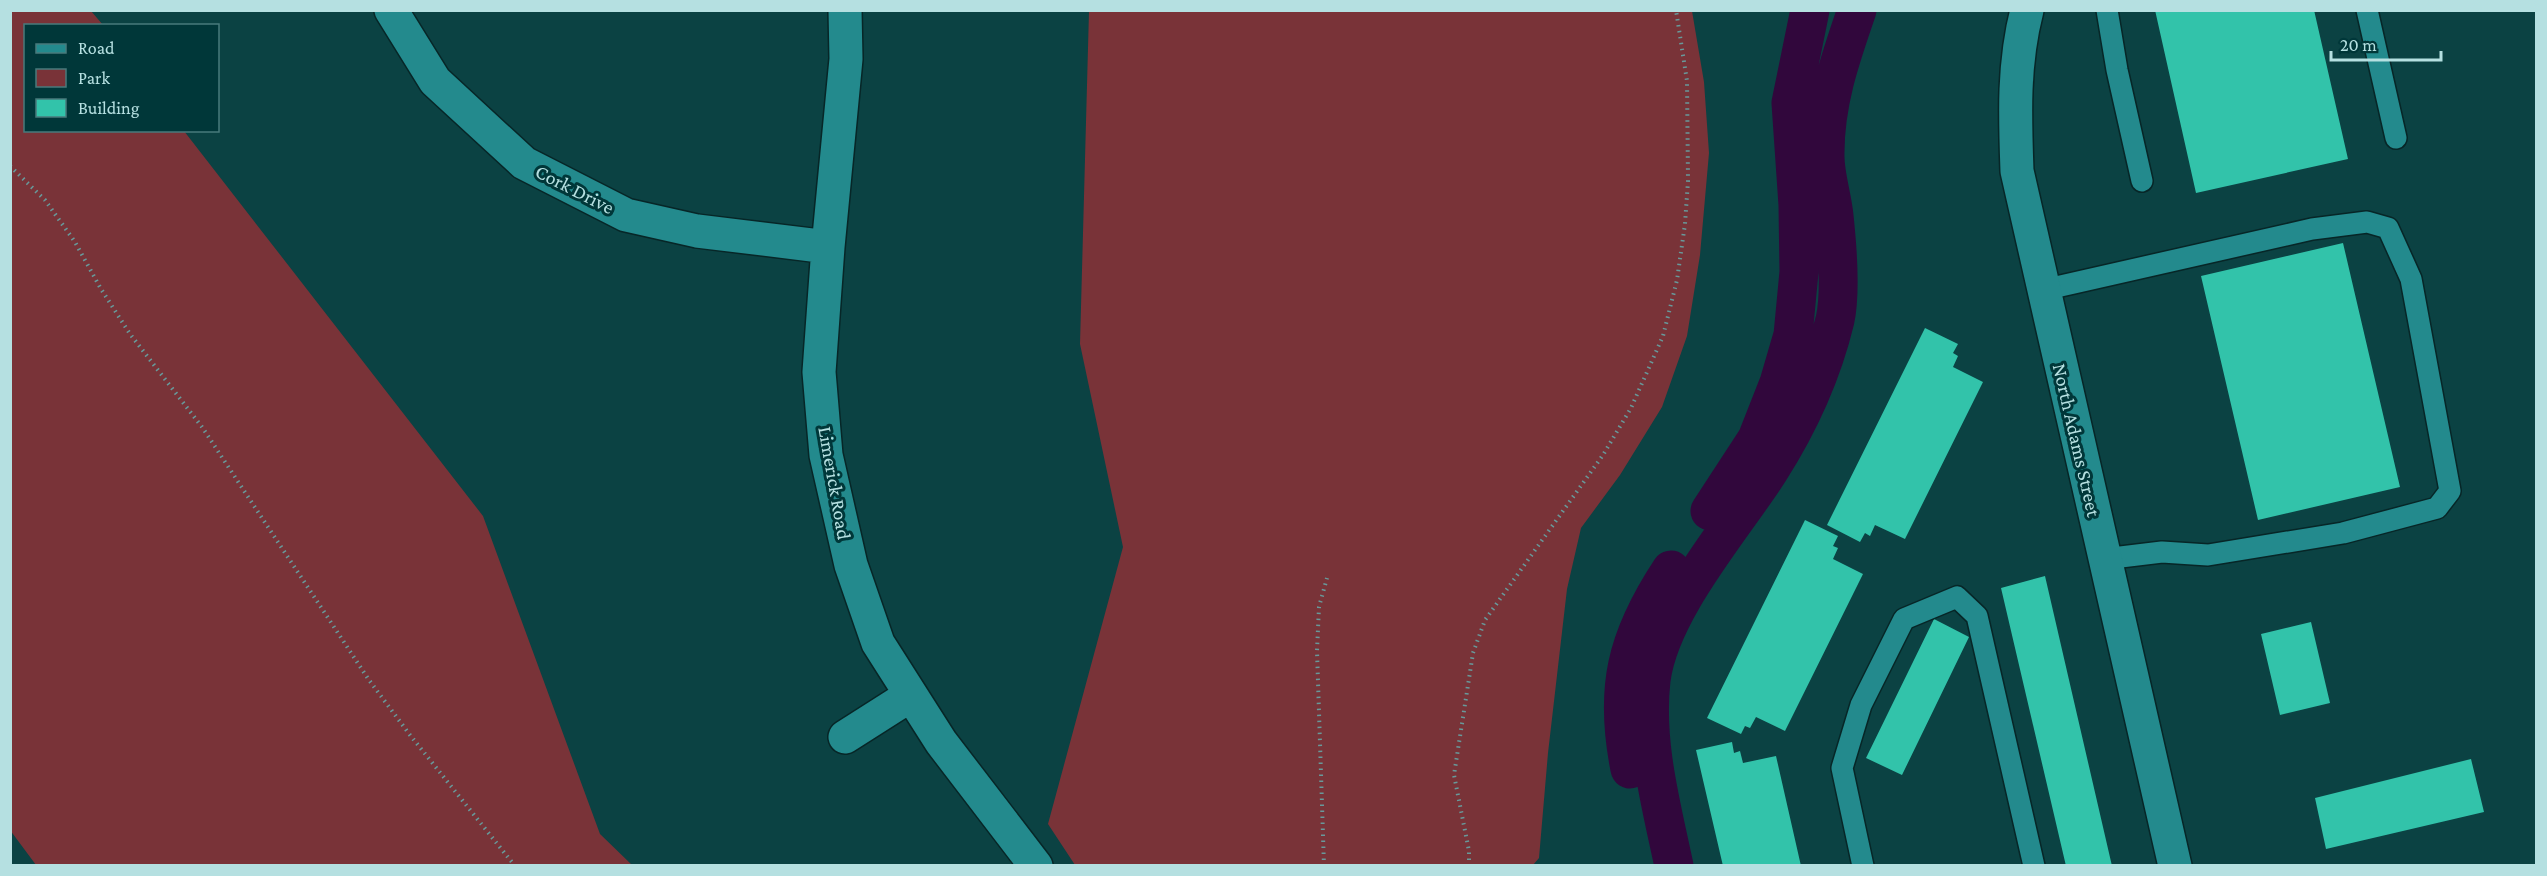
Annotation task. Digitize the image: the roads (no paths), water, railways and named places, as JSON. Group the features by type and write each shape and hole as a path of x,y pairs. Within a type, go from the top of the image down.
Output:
{"street":[{"name":"Cork Drive","path":"391,10 435,81 524,163 626,215 697,231 828,247"},
{"name":"Limerick Road","path":"845,10 846,59 819,372 826,455 851,565 878,643 941,742 1036,866"},
{"name":"North Adams Street","path":"2027,10 2019,39 2014,88 2017,171 2175,866"},
{"path":"845,737 911,694"}],"lane":[{"path":"2107,10 2117,70 2142,181"},
{"path":"2367,10 2396,138"},
{"path":"2043,290 2312,229 2367,222 2388,228 2410,279 2450,492 2437,508 2343,533 2208,555 2162,552 2104,559"},
{"path":"1863,866 1842,768 1861,705 1904,620 1957,597 1977,616 2034,866"}],"waterway":[{"path":"1710,511 1757,439 1779,383 1793,335 1799,272 1798,205 1791,103 1810,10"},
{"path":"1674,866 1659,797 1652,750 1649,704 1651,680 1657,653 1682,599 1780,453 1800,417 1830,340 1837,309 1838,268 1834,216 1825,164 1825,138 1834,82 1857,10"},
{"path":"1630,769 1623,714 1628,665 1643,619 1671,570"}]}
